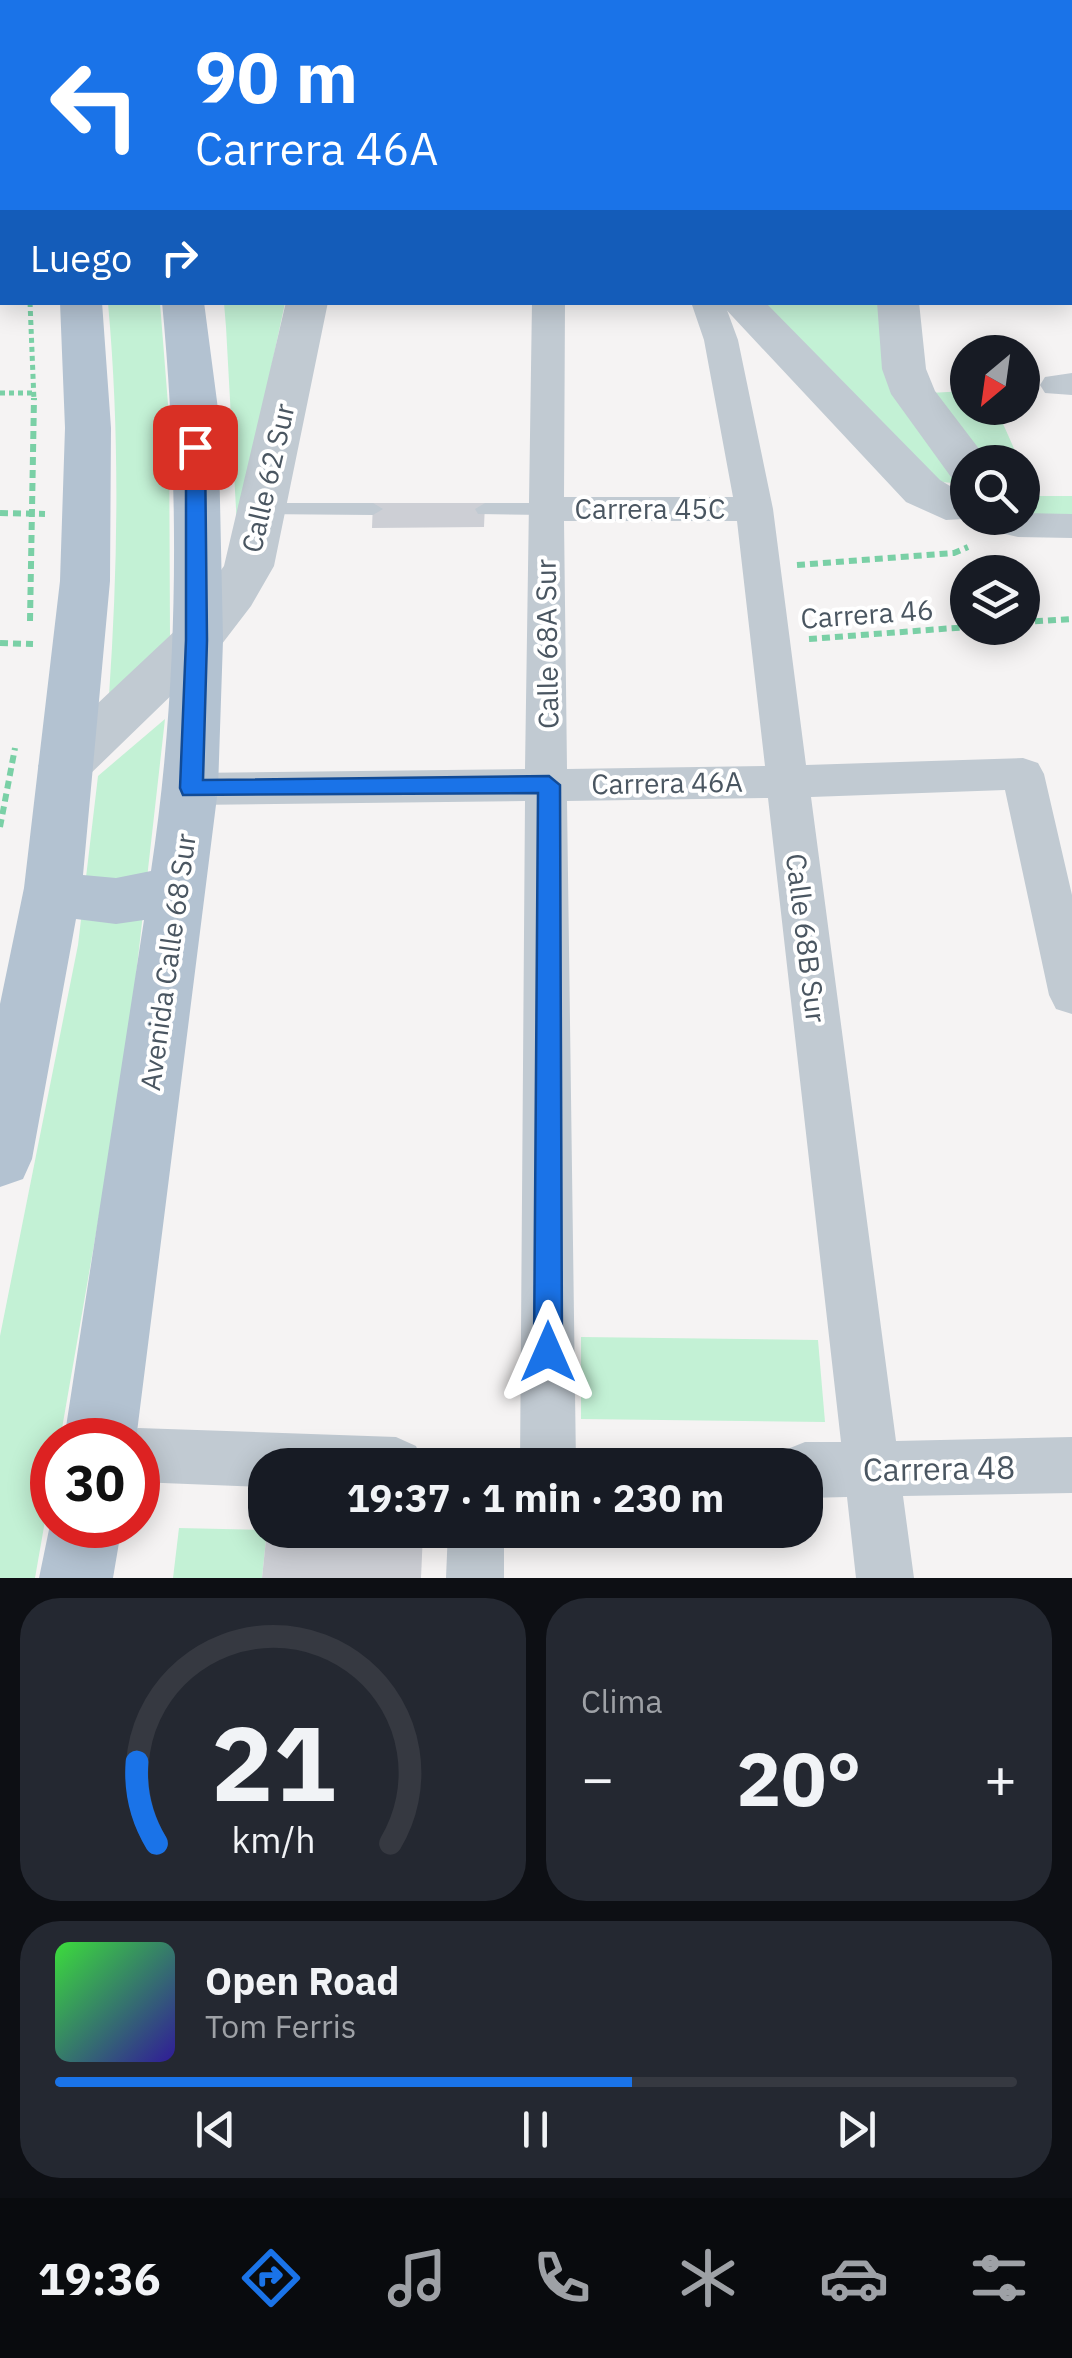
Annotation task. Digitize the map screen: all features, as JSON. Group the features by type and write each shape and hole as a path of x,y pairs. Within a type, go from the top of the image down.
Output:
{"main road":[{"path":"0,1159 53,888 85,581 88,428 81,305"},
{"name":"Avenida Calle 68 Sur","path":"103,1418 192,788 197,640 195,409 184,305"},
{"path":"53,888 81,900 114,904 148,898 179,884"},
{"path":"76,1578 81,1548"}],"street":[{"name":"Calle 62 Sur","path":"66,766 197,640 233,594 248,566 264,509 306,305"},
{"name":"Calle 68A Sur","path":"548,1448 549,305"},
{"name":"Calle 68B Sur","path":"708,305 722,340 754,509 884,1578"},
{"path":"743,305 923,491 950,504"},
{"path":"898,305 904,369 950,455"},
{"name":"Carrera 45C","path":"546,508 754,509"},
{"path":"1040,519 1072,526"},
{"name":"Carrera 46A","path":"192,788 787,782 1023,774 1072,995"},
{"path":"160,1456 248,1459"},
{"name":"Carrera 48","path":"823,1470 1072,1465"},
{"path":"475,1578 476,1548"}],"lane":[{"path":"485,508 546,508"},
{"path":"264,509 373,509"}],"path":[{"path":"30,305 34,393 30,644"},
{"path":"761,568 954,553 963,535"},
{"path":"1040,621 1072,619"},
{"name":"Carrera 46","path":"769,642 950,628"},
{"path":"0,826 16,742"}],"green space":[{"path":"108,305 160,305 169,417 170,636 109,696 116,499"},
{"path":"224,305 285,305 237,527"},
{"path":"767,305 880,305 950,456 950,483 941,482"},
{"path":"950,392 950,417 929,393"},
{"path":"957,425 1004,425 1012,445 975,445"},
{"path":"1040,496 1072,496 1072,520 1040,517"},
{"path":"165,719 127,1055 64,1418 30,1418 30,1548 40,1548 35,1578 0,1578 0,1336 78,945 98,776"},
{"path":"581,1337 818,1340 825,1422 581,1419"},
{"path":"179,1528 248,1530 248,1548 265,1548 262,1578 173,1578"}],"building":[{"path":"373,503 485,503 484,527 372,528"},
{"path":"265,1548 422,1548 421,1578 262,1578"}],"route":[{"path":"195,447 197,640 192,788 549,785 548,1352"}]}
